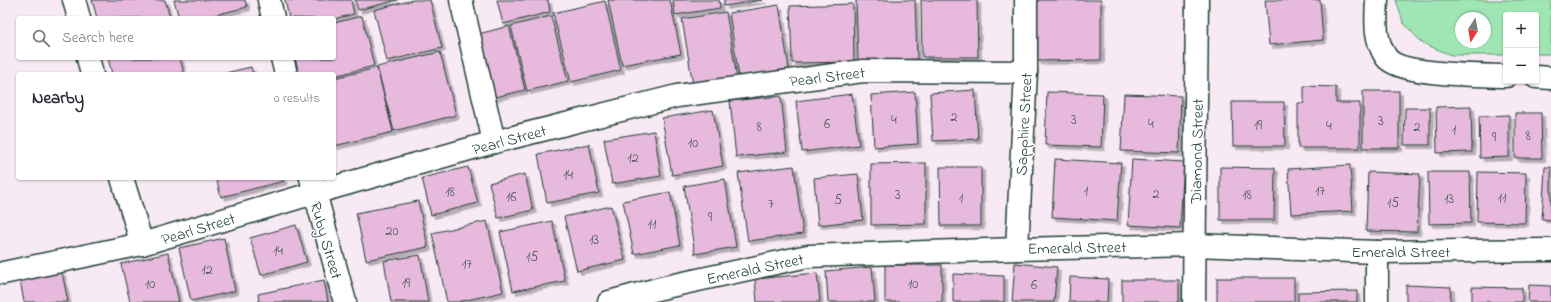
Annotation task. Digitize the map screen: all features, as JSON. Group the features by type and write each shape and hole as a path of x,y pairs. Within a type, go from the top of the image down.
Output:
{"street":[{"path":"74,0 78,16"},
{"path":"269,0 273,16"},
{"path":"461,0 494,142"},
{"name":"Sapphire Street","path":"1017,249 1026,72 1026,0"},
{"name":"Diamond Street","path":"1194,302 1197,0"},
{"path":"1377,0 1376,34 1387,58 1404,67 1438,73 1503,76"},
{"path":"88,60 92,72"},
{"path":"282,60 286,72"},
{"name":"Pearl Street","path":"3,274 142,244 312,186 677,96 864,71 1026,72"},
{"path":"1539,77 1551,78"},
{"path":"123,180 142,244"},
{"name":"Ruby Street","path":"312,186 344,302"},
{"name":"Emerald Street","path":"609,302 661,288 808,256 1195,245 1377,252 1551,250"},
{"path":"1377,252 1377,302"}],"green space":[{"path":"1396,0 1551,0 1551,54 1539,54 1539,12 1503,12 1503,55 1451,55 1422,43 1403,22"}],"building":[{"path":"92,0 165,0 169,16 96,16"},
{"path":"174,0 245,0 247,7 211,16 178,16"},
{"path":"285,0 351,0 354,14 336,18 336,16 289,16"},
{"path":"355,0 398,0 358,10"},
{"path":"413,0 430,0 442,48 387,61 374,10"},
{"path":"497,0 548,0 550,12 503,24"},
{"path":"608,0 670,0 681,54 622,65"},
{"path":"673,0 719,0 720,8 675,15"},
{"path":"724,0 763,0 724,6"},
{"path":"856,0 915,0 917,59 858,61"},
{"path":"921,0 977,0 978,57 922,57"},
{"path":"1036,0 1101,0 1101,60 1037,61"},
{"path":"1265,0 1320,0 1323,40 1269,45"},
{"path":"605,1 621,70 571,82 553,13"},
{"path":"853,4 854,62 792,63 790,6"},
{"path":"779,5 789,69 739,77 729,13"},
{"path":"726,12 737,78 693,85 682,19"},
{"path":"362,16 374,66 336,76 336,72 298,72 296,60 336,60 336,22"},
{"path":"551,16 568,81 527,91 511,26"},
{"path":"509,26 525,90 491,98 475,35"},
{"path":"440,52 456,115 394,131 377,67"},
{"path":"108,60 180,60 184,72 112,72"},
{"path":"251,67 252,72 230,72"},
{"path":"377,68 393,132 336,146 336,78"},
{"path":"1304,86 1336,87 1336,103 1360,103 1360,148 1298,148 1298,103 1304,103"},
{"path":"975,90 978,139 933,141 930,93"},
{"path":"1363,91 1399,91 1399,148 1363,148"},
{"path":"915,92 918,144 874,147 871,95"},
{"path":"1047,92 1103,94 1101,147 1045,145"},
{"path":"852,94 859,145 802,152 796,101"},
{"path":"1124,94 1181,96 1179,153 1121,151"},
{"path":"781,96 787,152 736,157 730,101"},
{"path":"1232,102 1284,102 1285,146 1233,146"},
{"path":"1471,106 1472,152 1437,153 1436,107"},
{"path":"1405,108 1430,108 1430,145 1404,145"},
{"path":"713,110 723,166 672,175 662,118"},
{"path":"1515,113 1541,113 1542,158 1515,158"},
{"path":"1509,115 1509,157 1480,158 1479,116"},
{"path":"654,131 661,176 612,184 604,139"},
{"path":"589,144 599,193 547,203 538,154"},
{"path":"1055,159 1121,163 1117,221 1052,217"},
{"path":"1132,159 1184,162 1180,228 1128,225"},
{"path":"926,163 926,224 871,225 871,164"},
{"path":"1350,165 1353,211 1291,214 1288,169"},
{"path":"794,166 803,234 748,241 738,173"},
{"path":"468,167 478,203 431,215 422,178"},
{"path":"940,167 981,167 981,226 941,226"},
{"path":"1220,167 1275,168 1274,220 1220,220"},
{"path":"1545,167 1551,167 1551,220 1542,219"},
{"path":"1368,172 1420,174 1417,232 1366,231"},
{"path":"1428,172 1470,172 1471,223 1429,224"},
{"path":"1478,172 1526,173 1525,223 1477,222"},
{"path":"525,174 533,210 498,218 489,183"},
{"path":"858,174 863,220 818,225 814,178"},
{"path":"725,179 736,247 695,254 684,186"},
{"path":"217,180 284,180 284,181 221,197"},
{"path":"670,192 680,245 634,254 623,201"},
{"path":"418,201 428,247 366,260 356,213"},
{"path":"611,206 625,260 577,271 564,217"},
{"path":"487,221 503,292 458,302 447,302 432,233"},
{"path":"552,221 565,281 513,291 500,232"},
{"path":"296,225 307,262 261,275 250,238"},
{"path":"224,238 235,291 191,301 179,248"},
{"path":"168,253 179,302 130,302 121,264"},
{"path":"420,255 428,302 391,302 384,261"},
{"path":"1015,263 1057,267 1054,302 1012,302"},
{"path":"885,265 942,265 942,302 885,302"},
{"path":"872,267 875,302 828,302 826,271"},
{"path":"62,272 68,302 24,302 20,280"},
{"path":"817,273 820,302 757,302 755,279"},
{"path":"953,274 1004,276 1004,302 953,302"},
{"path":"1070,277 1108,279 1107,302 1069,302"},
{"path":"1217,278 1294,278 1294,302 1217,302"},
{"path":"324,280 328,302 259,302 258,294"},
{"path":"1122,280 1179,280 1179,302 1122,302"},
{"path":"1406,285 1451,287 1450,302 1406,302"},
{"path":"1529,285 1551,286 1551,302 1528,302"},
{"path":"1472,287 1522,288 1522,302 1472,302"},
{"path":"1357,291 1357,302 1298,302 1298,292"}]}
